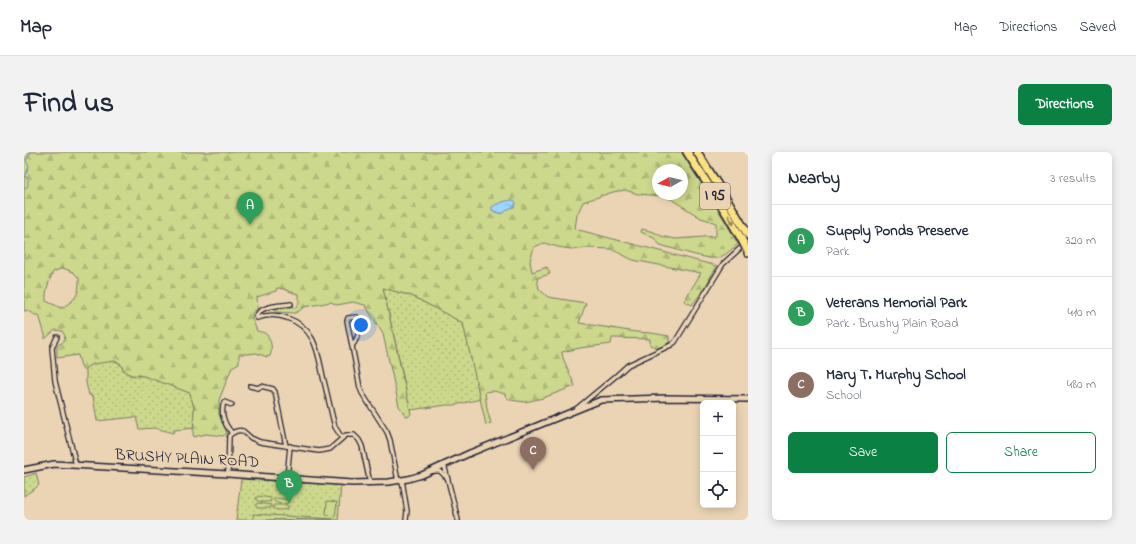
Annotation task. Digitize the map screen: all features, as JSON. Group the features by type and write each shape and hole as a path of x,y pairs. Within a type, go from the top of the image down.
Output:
{"highway":[{"name":"I 95","path":"687,152 747,248"},
{"name":"I 95","path":"697,152 748,235"}],"main road":[{"name":"BRUSHY PLAIN ROAD","path":"24,470 54,464 370,483 416,477 574,410 602,400 666,398 748,399"}],"street":[{"path":"574,410 628,365 675,342 722,264 747,248"},
{"path":"291,304 265,308 256,316 257,318 271,315 283,316 300,324 309,333 316,347 335,427 342,438"},
{"path":"352,346 359,332 357,317 348,318 347,321 360,388 387,432 390,440 407,511 406,520"},
{"path":"57,337 52,348 55,381 76,465"},
{"path":"250,386 258,388 261,386 273,389 276,392 288,446 287,478"},
{"path":"232,405 224,402 222,408 225,424 232,432"},
{"path":"228,474 229,436 232,432 237,430 243,430 251,438 260,442 319,451 330,449 342,438 350,434 354,435 359,440 364,453 370,483"},
{"path":"444,464 458,520"},
{"path":"429,471 440,471 448,479"}],"green space":[{"path":"24,152 681,152 718,209 738,244 726,254 718,258 709,258 660,245 654,238 641,232 642,229 654,232 661,236 676,239 716,236 716,223 701,218 673,200 688,200 688,164 652,164 652,195 638,194 625,190 613,192 583,202 577,215 575,229 717,266 704,289 692,305 684,301 701,273 633,260 611,249 571,249 544,243 534,247 530,261 532,272 547,267 550,274 537,278 539,289 548,297 586,303 579,323 669,336 669,343 658,348 650,345 650,339 612,338 611,344 562,352 563,358 575,386 543,398 525,402 510,400 505,394 494,391 485,392 487,409 491,423 486,425 463,323 412,296 383,288 411,414 408,417 399,406 383,334 365,305 353,302 337,305 331,302 304,307 295,313 275,312 275,309 278,308 296,308 299,303 299,294 277,288 276,291 257,297 258,308 252,313 252,318 257,331 265,333 268,336 271,347 270,356 267,357 256,353 239,354 239,363 232,367 219,400 219,414 227,433 223,436 206,434 193,437 194,408 190,393 144,376 131,375 124,370 120,363 115,361 93,364 83,370 78,355 57,358 57,346 64,341 65,336 62,331 55,330 45,339 39,315 35,315 28,310 24,311","holes":["63,268 73,272 79,278 78,293 74,299 61,308 46,301 46,293 53,272"]},
{"path":"383,288 412,296 463,323 481,399 455,405 410,410"},
{"path":"105,361 119,363 123,370 130,375 152,378 190,393 194,408 194,428 174,430 173,433 155,428 139,429 136,417 97,421 93,396 89,395 86,383 86,368 93,364"},
{"path":"36,473 39,485 24,496 24,477"},
{"path":"241,479 341,485 338,520 236,520"},
{"path":"258,496 271,498 271,501 258,501 256,498"},
{"path":"274,499 289,500 288,503 283,504 275,502"},
{"path":"327,501 337,502 335,516 326,515"},
{"path":"256,504 271,505 271,508 258,508 256,507"},
{"path":"275,505 286,505 288,506 288,509 276,510 273,508"},
{"path":"253,514 333,519 253,520"}],"water":[{"path":"514,200 516,203 514,207 502,214 492,210 492,207 497,204"}],"waterway":[{"path":"24,189 28,186 28,179 25,176 29,167 26,160 31,152"}],"place":[{"name":"Supply Ponds Preserve","path":"250,225"},
{"name":"Mary T. Murphy School","path":"533,470"},
{"name":"Veterans Memorial Park","path":"289,503"}]}
